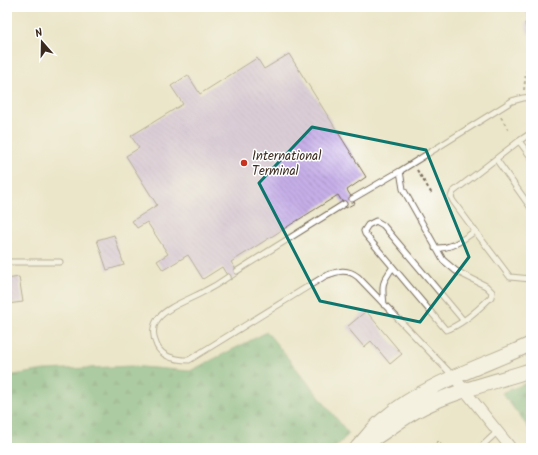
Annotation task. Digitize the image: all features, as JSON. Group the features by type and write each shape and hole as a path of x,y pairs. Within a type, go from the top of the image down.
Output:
{"street":[{"path":"358,448 374,427 394,410 454,377 531,344"},
{"path":"358,448 381,435 400,420 422,407 465,390 531,370"},
{"path":"454,377 511,448"}],"lane":[{"path":"352,199 512,101 523,98 531,98"},
{"path":"531,133 453,192 451,197 510,277 531,279"},
{"path":"519,141 531,157"},
{"path":"496,159 531,208"},
{"path":"400,171 403,189 443,260 456,271 486,286 492,292 491,297 463,320 451,329 446,330 365,234 364,230 368,225 376,221 383,225 463,320"},
{"path":"238,271 344,204"},
{"path":"435,248 442,249 451,247 475,231"},
{"path":"7,262 60,262"},
{"path":"384,305 382,286 384,279 393,267"},
{"path":"228,277 207,290 166,311 157,320 153,332 159,350 176,360 189,360 325,276 336,271 345,271 353,272 358,276 454,377"},
{"path":"480,448 498,431"}],"path":[{"path":"523,98 526,72 531,63"},
{"path":"497,110 509,131"},
{"path":"413,163 432,194"}],"highlighted area":[{"path":"312,127 426,150 469,257 420,322 320,301 259,183"}],"green space":[{"path":"267,332 349,434 335,448 7,448 7,376 44,370 131,366 190,371"},
{"path":"531,381 531,431 502,393"}],"building":[{"path":"525,7 531,7 531,33 528,34 525,23 529,22"},
{"name":"International Terminal","path":"289,54 366,177 347,190 355,203 346,208 338,195 231,262 239,274 230,280 222,267 203,279 188,255 163,270 157,261 168,254 147,222 137,228 132,221 157,205 126,156 139,148 131,136 183,104 171,86 188,75 200,94 257,58 264,69"},
{"path":"114,235 124,265 107,270 97,240"},
{"path":"19,277 23,302 7,304 7,279"},
{"path":"366,311 402,354 390,364 371,341 364,347 347,327"},
{"path":"438,441 445,448 431,448"}],"place":[{"name":"International Terminal","path":"244,163"}]}
